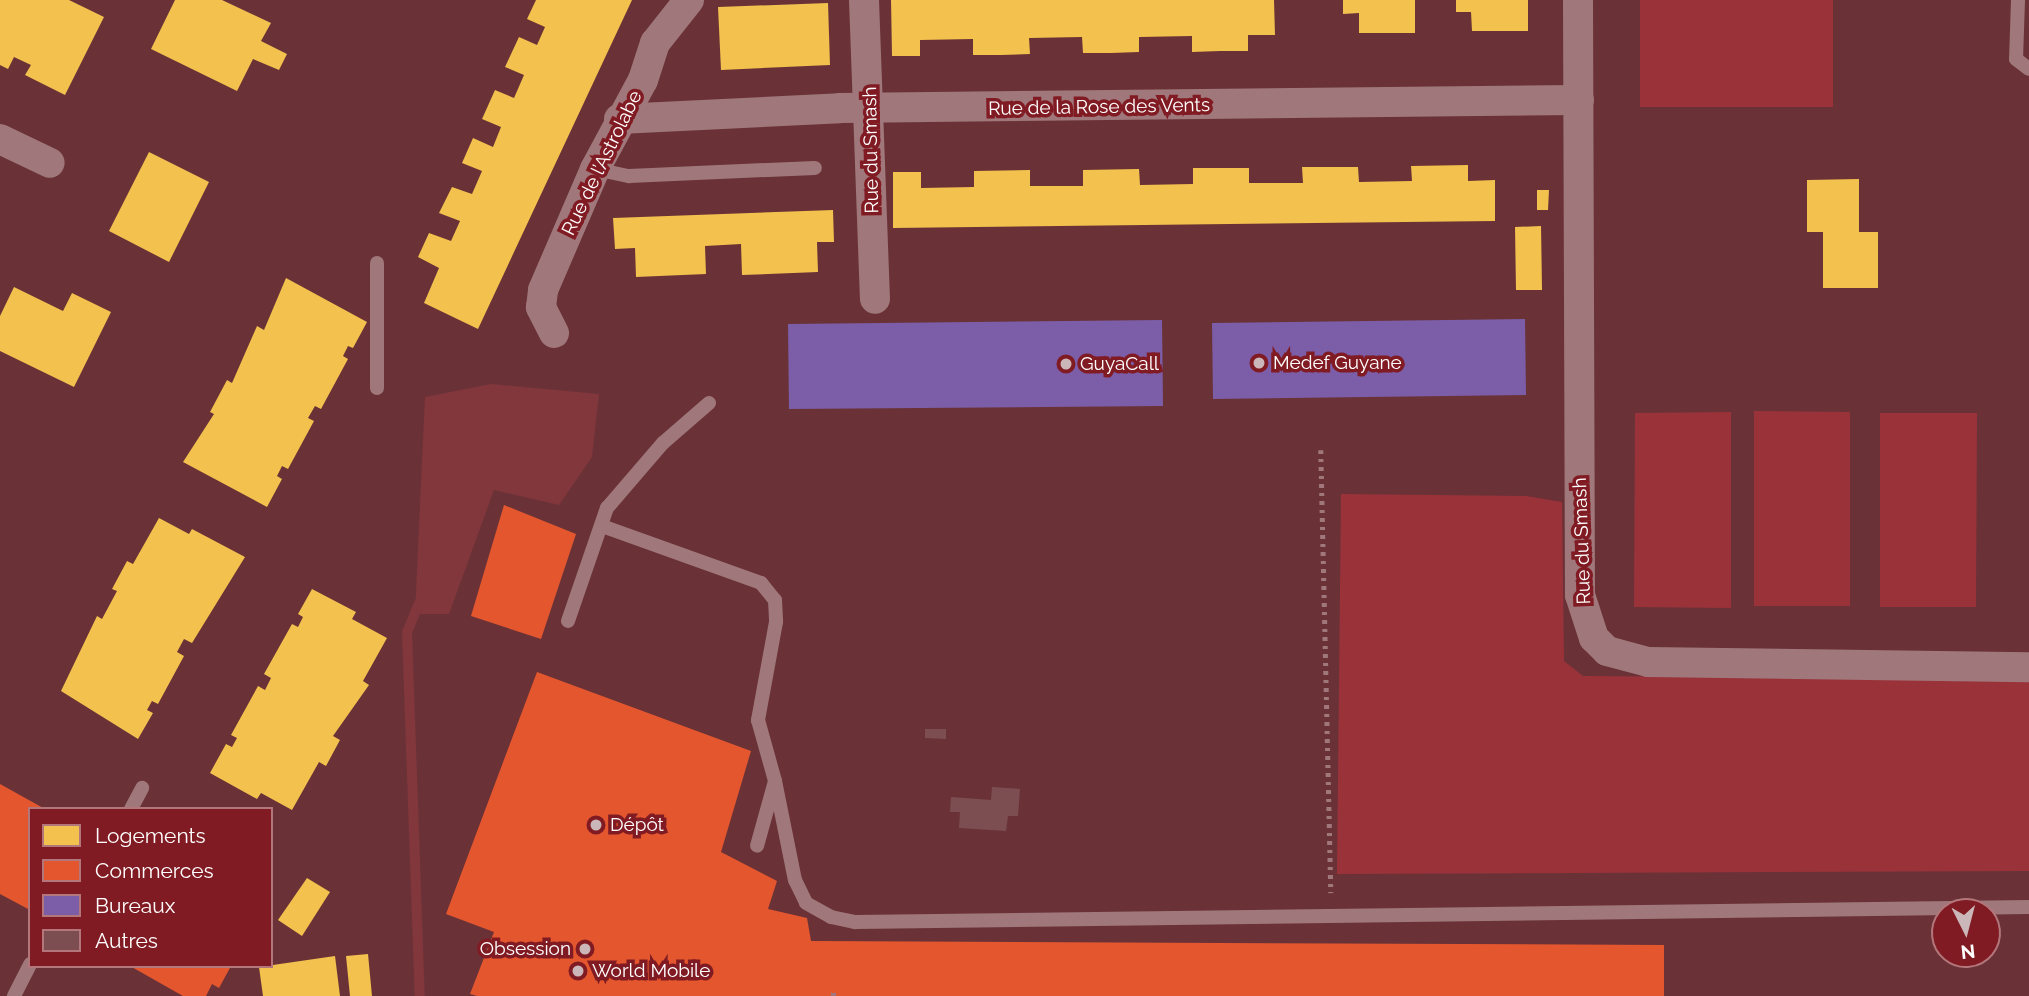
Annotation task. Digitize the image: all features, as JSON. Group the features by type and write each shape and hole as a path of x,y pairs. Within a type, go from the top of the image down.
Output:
{"street":[{"name":"Rue de l’Astrolabe","path":"554,333 541,307 543,290 595,169 619,119 643,80 655,43 689,0"},
{"name":"Rue du Smash","path":"864,0 871,110 876,299"},
{"name":"Rue du Smash","path":"1578,0 1580,595 1594,638 1606,651 1648,662 2029,667"},
{"name":"Rue de la Rose des Vents","path":"619,119 871,110 1579,100"},
{"path":"0,139 50,163"}],"lane":[{"path":"2018,0 2016,59 2029,69"},
{"path":"595,169 629,176 815,168"},
{"path":"377,263 377,388"},
{"path":"568,621 607,508 633,475 709,403"},
{"path":"602,526 761,583 775,600 776,622 758,720 775,781 795,880 806,903 831,916 855,922 2029,907"},
{"path":"757,846 775,781"},
{"path":"132,807 142,788"},
{"path":"14,996 28,968"}],"path":[{"path":"1321,450 1330,915"}],"shaded area":[{"path":"1640,0 1833,0 1833,107 1640,107"},
{"path":"491,384 599,394 592,457 559,505 494,490 449,614 415,614 425,397"},
{"path":"1754,411 1850,412 1850,606 1754,606"},
{"path":"1731,412 1731,608 1634,607 1635,413"},
{"path":"1880,413 1977,413 1976,607 1880,607"},
{"path":"1341,494 1526,496 1562,502 1564,661 1583,676 2029,679 2029,871 1337,874"}],"building: Logements":[{"path":"0,0 69,0 104,17 65,95 25,75 31,65 14,57 8,69 0,65"},
{"path":"175,0 222,0 271,23 261,41 287,54 279,70 253,59 237,91 151,49"},
{"path":"536,0 632,0 478,329 424,303 439,268 418,257 429,233 451,241 460,221 439,213 452,187 472,194 482,171 462,163 473,138 493,147 501,127 482,119 495,90 514,98 524,75 505,67 519,37 537,45 545,27 527,19"},
{"path":"891,0 1274,0 1275,35 1248,35 1248,51 1192,52 1192,36 1139,37 1139,52 1083,53 1082,37 1029,38 1030,54 1001,55 973,55 973,39 920,40 920,56 892,56"},
{"path":"1343,0 1415,0 1415,33 1359,33 1359,13 1343,14"},
{"path":"1456,0 1528,0 1528,31 1472,31 1471,12 1456,12"},
{"path":"828,3 830,65 721,70 718,7"},
{"path":"149,152 209,182 169,262 109,231"},
{"path":"1468,165 1468,181 1495,180 1495,221 893,228 893,172 921,172 921,188 974,187 974,171 1030,170 1030,186 1083,186 1083,170 1139,169 1140,185 1193,184 1193,168 1249,168 1249,183 1303,183 1302,167 1358,167 1359,182 1412,181 1411,166"},
{"path":"1859,179 1859,232 1878,232 1878,288 1823,288 1823,232 1807,232 1807,180"},
{"path":"1537,190 1549,190 1548,210 1537,210"},
{"path":"833,210 834,242 817,242 818,272 742,275 741,244 705,246 706,274 636,277 635,248 615,249 613,218"},
{"path":"1541,226 1542,290 1516,290 1515,227"},
{"path":"286,278 367,322 353,348 348,346 343,356 348,359 321,409 315,406 308,418 314,421 288,469 282,466 277,476 282,479 267,507 183,462 214,414 210,412 227,380 232,383 257,326 264,330"},
{"path":"14,287 63,311 72,293 111,312 74,387 0,351 0,316"},
{"path":"159,518 189,534 192,529 245,557 192,643 184,639 177,652 184,656 158,704 152,701 147,710 153,713 138,739 61,691 97,616 102,619 117,591 112,589 127,561 133,564"},
{"path":"312,589 356,612 352,619 387,638 363,681 369,685 333,736 340,740 326,766 319,762 292,810 261,793 257,799 210,773 226,744 232,747 237,738 231,735 258,686 265,690 271,678 264,674 292,624 298,627 303,617 298,614"},
{"path":"307,878 330,892 302,936 278,920"},
{"path":"368,954 372,996 350,996 346,956"},
{"path":"335,956 340,996 263,996 259,968 273,968 273,965"}],"building: Commerces":[{"path":"504,505 576,534 541,639 471,616"},
{"path":"537,672 751,751 721,852 777,881 768,909 807,918 811,941 1664,945 1664,996 470,994 494,932 446,914"},
{"path":"0,784 41,807 28,807 28,909 0,894"},
{"path":"134,968 230,968 219,988 212,984 206,996 183,996"}],"building: Bureaux":[{"path":"1525,319 1526,395 1213,399 1212,323"},
{"path":"1162,320 1163,406 789,409 788,324"}],"building: Autres":[{"path":"925,729 946,729 946,739 925,738"},
{"path":"992,787 1020,789 1018,816 1008,816 1006,831 959,828 960,812 950,812 951,797 991,800"}],"waterway":[{"path":"419,603 407,632 420,996"}],"place":[{"name":"Medef Guyane","path":"1259,363"},
{"name":"GuyaCall","path":"1066,364"},
{"name":"Dépôt","path":"596,825"},
{"name":"Obsession","path":"585,949"},
{"name":"World Mobile","path":"578,971"}]}
